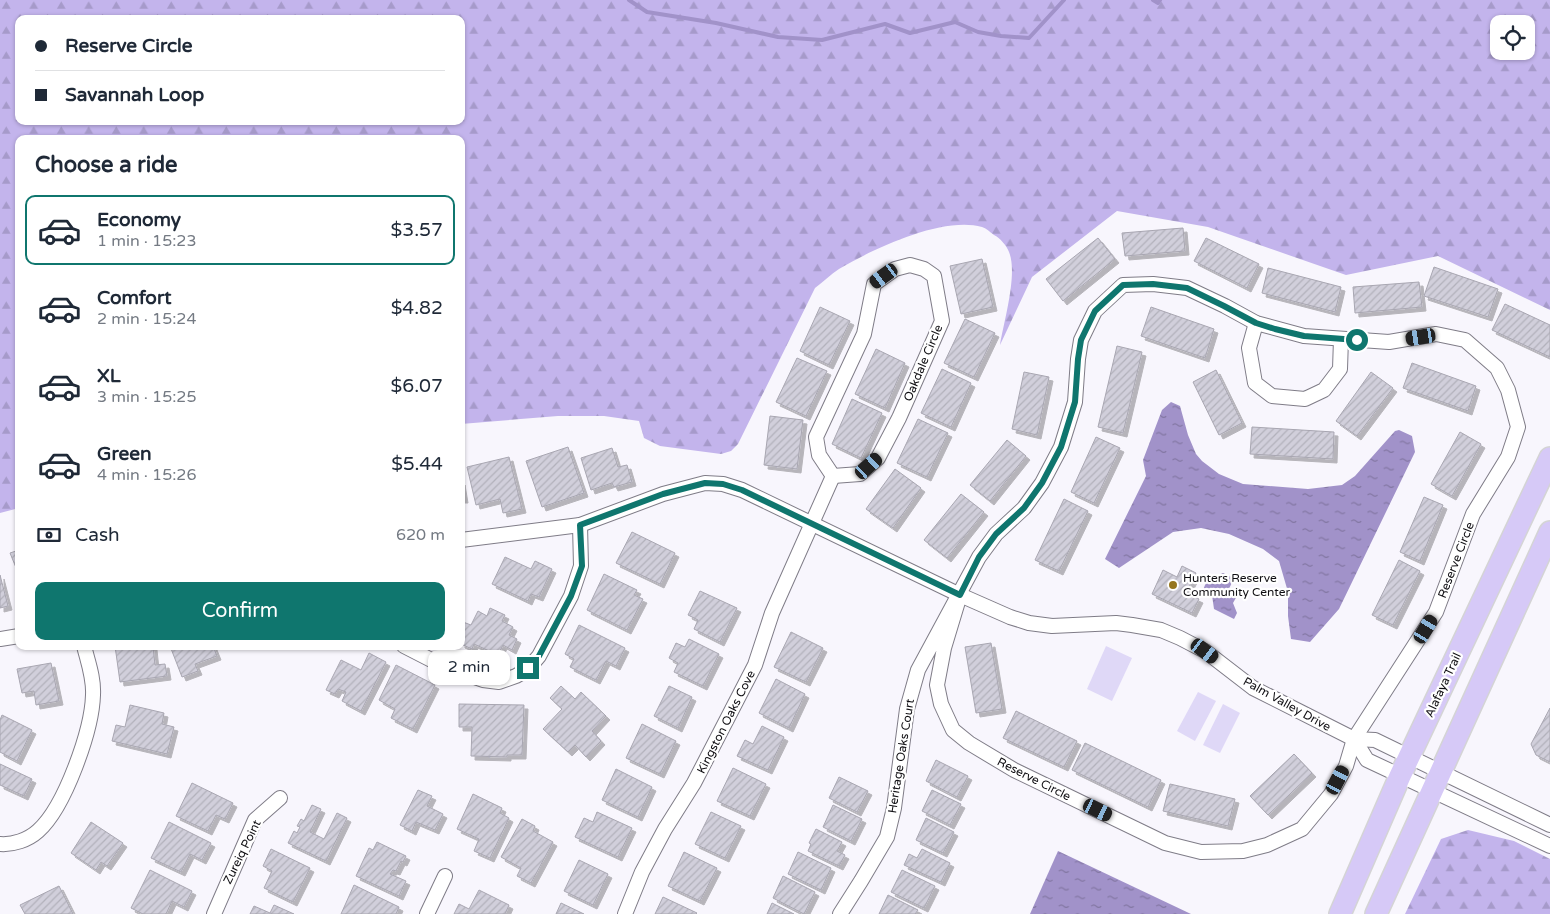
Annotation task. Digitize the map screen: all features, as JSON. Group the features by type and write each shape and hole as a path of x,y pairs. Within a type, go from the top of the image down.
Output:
{"main road":[{"name":"Alafaya Trail","path":"1340,914 1400,776 1550,458"},
{"path":"1376,914 1550,532"}],"street":[{"name":"Oakdale Circle","path":"910,265 924,269 934,276 942,320 928,355 878,458 860,474 833,476 820,455 816,437 864,334 874,284 895,269 910,265"},
{"name":"Reserve Circle","path":"1153,284 1187,288 1256,323 1304,336 1341,339 1389,342 1436,334 1465,340 1497,368 1508,390 1518,427 1508,457 1473,514 1436,612 1354,740 1346,766 1330,794 1302,829 1267,845 1244,851 1201,852 1165,843 1014,770 968,743 953,730 941,704 937,686 944,648 960,595 979,557 996,534 1024,508 1042,483 1061,447 1075,402 1081,340 1095,311 1123,285 1153,284"},
{"path":"1256,323 1249,348 1255,383 1272,396 1305,399 1324,390 1340,369 1341,339"},
{"path":"813,524 833,476"},
{"name":"Palm Valley Drive","path":"465,539 580,525 663,494 705,483 723,484 742,490 992,610 1029,623 1052,626 1116,623 1162,630 1205,651 1253,688 1354,740 1375,740 1409,757 1437,781 1550,846"},
{"name":"Kingston Oaks Cove","path":"625,914 642,872 665,828 694,784 755,665 772,613 813,524"},
{"path":"412,650 446,666 483,680 499,682 516,676 528,668 539,656 571,596 582,566 580,525"},
{"name":"Heritage Oaks Court","path":"840,914 862,882 887,837 894,808 907,709 918,670 960,595"},
{"path":"0,639 15,637"},
{"path":"0,844 15,843 32,836 40,830 56,807 74,769 88,731 93,695 92,678 85,650"},
{"name":"Palm Valley Drive","path":"1354,740 1367,760 1400,776 1437,781 1550,825"},
{"name":"Zureiq Point","path":"214,914 255,820 280,798"},
{"path":"427,914 445,876"}],"shaded area":[{"path":"1106,646 1132,658 1112,701 1087,689"},
{"path":"1198,692 1216,701 1195,741 1177,731"},
{"path":"1223,704 1240,713 1220,753 1203,745"}],"green space":[{"path":"0,0 1550,0 1550,310 1438,256 1346,275 1208,227 1117,211 1032,277 1000,345 1011,285 1012,272 1008,250 1001,240 984,228 966,225 948,226 908,236 870,252 839,269 815,288 738,444 731,451 721,454 660,446 644,438 639,421 604,416 558,416 465,424 465,135 15,135 15,509 0,513"},
{"path":"1468,830 1514,841 1550,859 1550,914 1405,914 1441,839"}],"water":[{"path":"1171,402 1180,406 1188,435 1196,454 1202,461 1219,474 1243,484 1308,489 1342,485 1355,476 1395,431 1399,430 1412,436 1415,452 1339,609 1310,642 1291,639 1288,616 1288,592 1279,561 1263,549 1229,534 1201,528 1173,532 1119,568 1105,559 1146,476 1143,460 1162,410"},
{"path":"1223,573 1234,578 1228,591 1237,596 1233,603 1237,613 1234,619 1214,609 1212,595 1203,590 1207,580"},
{"path":"1058,851 1191,914 1030,914"}],"building":[{"path":"1183,228 1185,251 1125,256 1122,233"},
{"path":"1098,238 1115,259 1063,301 1046,279"},
{"path":"1206,238 1259,264 1247,288 1194,261"},
{"path":"982,259 993,307 961,314 950,266"},
{"path":"1434,267 1498,289 1488,317 1424,296"},
{"path":"1268,268 1341,287 1335,312 1262,293"},
{"path":"1419,282 1422,307 1355,313 1353,287"},
{"path":"1505,304 1550,325 1550,357 1492,330"},
{"path":"820,307 850,321 829,365 800,351"},
{"path":"1151,307 1214,329 1205,358 1141,336"},
{"path":"965,319 995,333 974,377 944,363"},
{"path":"1117,346 1142,352 1123,433 1098,427"},
{"path":"876,349 905,363 885,408 855,394"},
{"path":"797,358 827,371 806,416 776,402"},
{"path":"1412,363 1476,386 1468,411 1403,388"},
{"path":"942,369 971,383 951,427 921,413"},
{"path":"1216,370 1242,423 1219,435 1193,382"},
{"path":"1024,372 1049,377 1037,435 1012,429"},
{"path":"1371,372 1393,388 1357,436 1336,421"},
{"path":"852,399 882,413 861,458 832,444"},
{"path":"770,416 803,420 797,469 764,465"},
{"path":"918,419 948,433 927,477 897,463"},
{"path":"1252,427 1334,432 1333,459 1250,454"},
{"path":"1460,432 1481,444 1452,496 1431,484"},
{"path":"1096,437 1120,448 1094,503 1071,492"},
{"path":"1007,440 1026,456 990,501 970,485"},
{"path":"568,447 584,493 542,507 526,461"},
{"path":"612,448 618,467 627,465 632,482 614,487 612,483 591,490 581,458"},
{"path":"509,457 522,509 503,513 500,499 476,505 467,467"},
{"path":"895,469 921,488 893,528 866,509"},
{"path":"961,494 984,512 947,558 924,540"},
{"path":"1424,497 1443,505 1420,561 1400,552"},
{"path":"1064,499 1088,511 1059,571 1035,560"},
{"path":"632,532 675,553 660,584 616,563"},
{"path":"15,551 15,565 10,553"},
{"path":"505,557 531,569 535,561 552,569 539,597 531,594 528,601 492,584"},
{"path":"1399,560 1420,571 1393,625 1372,615"},
{"name":"Hunters Reserve Community Center","path":"1182,566 1196,573 1186,593 1199,599 1192,613 1152,594 1163,570 1177,577"},
{"path":"604,574 637,590 634,595 643,599 627,630 587,610"},
{"path":"0,575 8,606 0,608"},
{"path":"700,591 737,608 720,642 694,629 698,620 688,615"},
{"path":"490,608 505,615 502,621 513,627 509,635 517,639 512,650 503,645 498,655 474,644 472,649 465,646 465,623 471,625 478,611 487,616"},
{"path":"579,625 625,648 616,666 606,661 596,680 570,667 574,659 565,654"},
{"path":"791,632 823,648 806,682 774,667"},
{"path":"689,639 719,654 703,686 674,672 678,663 669,658 676,643 685,647"},
{"path":"991,643 1002,709 976,713 965,647"},
{"path":"116,650 153,650 155,665 165,664 167,676 120,682"},
{"path":"172,650 215,650 217,656 195,664 198,671 182,677"},
{"path":"369,653 386,662 361,711 342,701 346,692 338,689 335,694 326,690 341,660 361,670"},
{"path":"51,663 59,701 36,705 34,691 22,693 17,669"},
{"path":"396,665 435,685 413,729 391,718 395,709 379,700"},
{"path":"776,679 805,694 789,728 759,713"},
{"path":"561,686 575,699 581,692 606,716 592,731 601,741 586,757 575,745 568,752 543,729 562,709 550,698"},
{"path":"669,686 692,697 678,728 654,716"},
{"path":"459,704 524,705 522,755 507,755 507,757 471,756 472,727 459,727"},
{"path":"130,705 164,713 162,724 174,727 167,754 112,741 116,725 125,727"},
{"path":"1550,708 1550,762 1536,755 1531,744"},
{"path":"1016,711 1077,741 1064,767 1003,738"},
{"path":"2,715 32,730 17,761 0,752 0,720"},
{"path":"642,724 676,741 660,774 626,758"},
{"path":"762,726 784,737 768,770 737,756 745,740 753,744"},
{"path":"1085,743 1161,780 1148,807 1072,770"},
{"path":"1294,754 1312,773 1268,815 1250,796"},
{"path":"936,760 968,776 957,797 926,781"},
{"path":"0,764 32,779 24,796 0,785"},
{"path":"733,768 766,784 750,816 717,801"},
{"path":"616,769 652,787 638,817 602,800"},
{"path":"839,777 868,791 857,812 829,798"},
{"path":"192,783 233,803 225,819 216,815 208,831 176,816"},
{"path":"1170,784 1235,799 1228,826 1163,811"},
{"path":"418,790 432,796 427,806 443,814 435,830 416,822 412,831 400,825"},
{"path":"932,790 961,804 950,825 922,811"},
{"path":"473,794 502,808 500,813 509,818 490,858 474,851 479,839 457,829"},
{"path":"312,805 321,809 310,832 324,839 337,813 347,818 326,861 288,843 294,831 297,833 300,827 297,826 301,819 304,821"},
{"path":"833,805 862,819 851,841 823,827"},
{"path":"597,812 632,828 618,857 575,837 584,818 593,822"},
{"path":"711,812 741,826 725,858 695,844"},
{"path":"926,818 954,832 943,853 916,840"},
{"path":"522,819 535,826 533,831 553,842 531,883 517,876 521,868 501,857"},
{"path":"91,822 123,843 107,866 101,862 96,870 71,853"},
{"path":"169,822 211,843 202,860 190,854 181,872 151,858"},
{"path":"816,829 842,842 837,851 845,855 839,866 808,851 811,844 809,843"},
{"path":"377,842 406,856 396,871 393,870 390,874 406,881 399,896 356,876 369,848 373,850"},
{"path":"271,849 310,868 293,902 264,888 272,871 263,866"},
{"path":"922,849 950,863 941,882 904,865 909,854 917,858"},
{"path":"684,852 717,868 700,901 668,886"},
{"path":"798,852 831,868 821,890 788,874"},
{"path":"579,860 608,874 593,905 564,891"},
{"path":"150,870 192,891 184,907 172,901 166,914 143,914 131,908"},
{"path":"902,870 935,886 924,908 891,892"},
{"path":"783,876 815,892 804,914 773,898"},
{"path":"354,885 399,907 396,914 341,914"},
{"path":"59,886 73,914 25,914 20,905"},
{"path":"479,890 509,905 505,914 454,914 459,904 469,909"},
{"path":"888,895 918,910 915,914 879,914"},
{"path":"663,897 697,913 655,914"},
{"path":"561,903 584,914 556,914"},
{"path":"772,903 794,914 767,914"},
{"path":"274,905 294,914 250,914 254,906 270,913"}],"waterway":[{"path":"629,0 647,12 716,23 778,37 822,40 885,24 910,33 955,22 978,32 1029,38 1064,0"},
{"path":"1153,0 1158,3 1160,0"}],"place":[{"name":"Hunters Reserve Community Center","path":"1173,585"}],"route":[{"path":"528,668 539,656 571,596 582,566 580,525 663,494 705,483 723,484 742,490 960,595 979,557 996,534 1024,508 1042,483 1061,447 1075,402 1081,340 1095,311 1123,285 1153,284 1187,288 1256,323 1275,329 1304,336 1357,340"}]}
